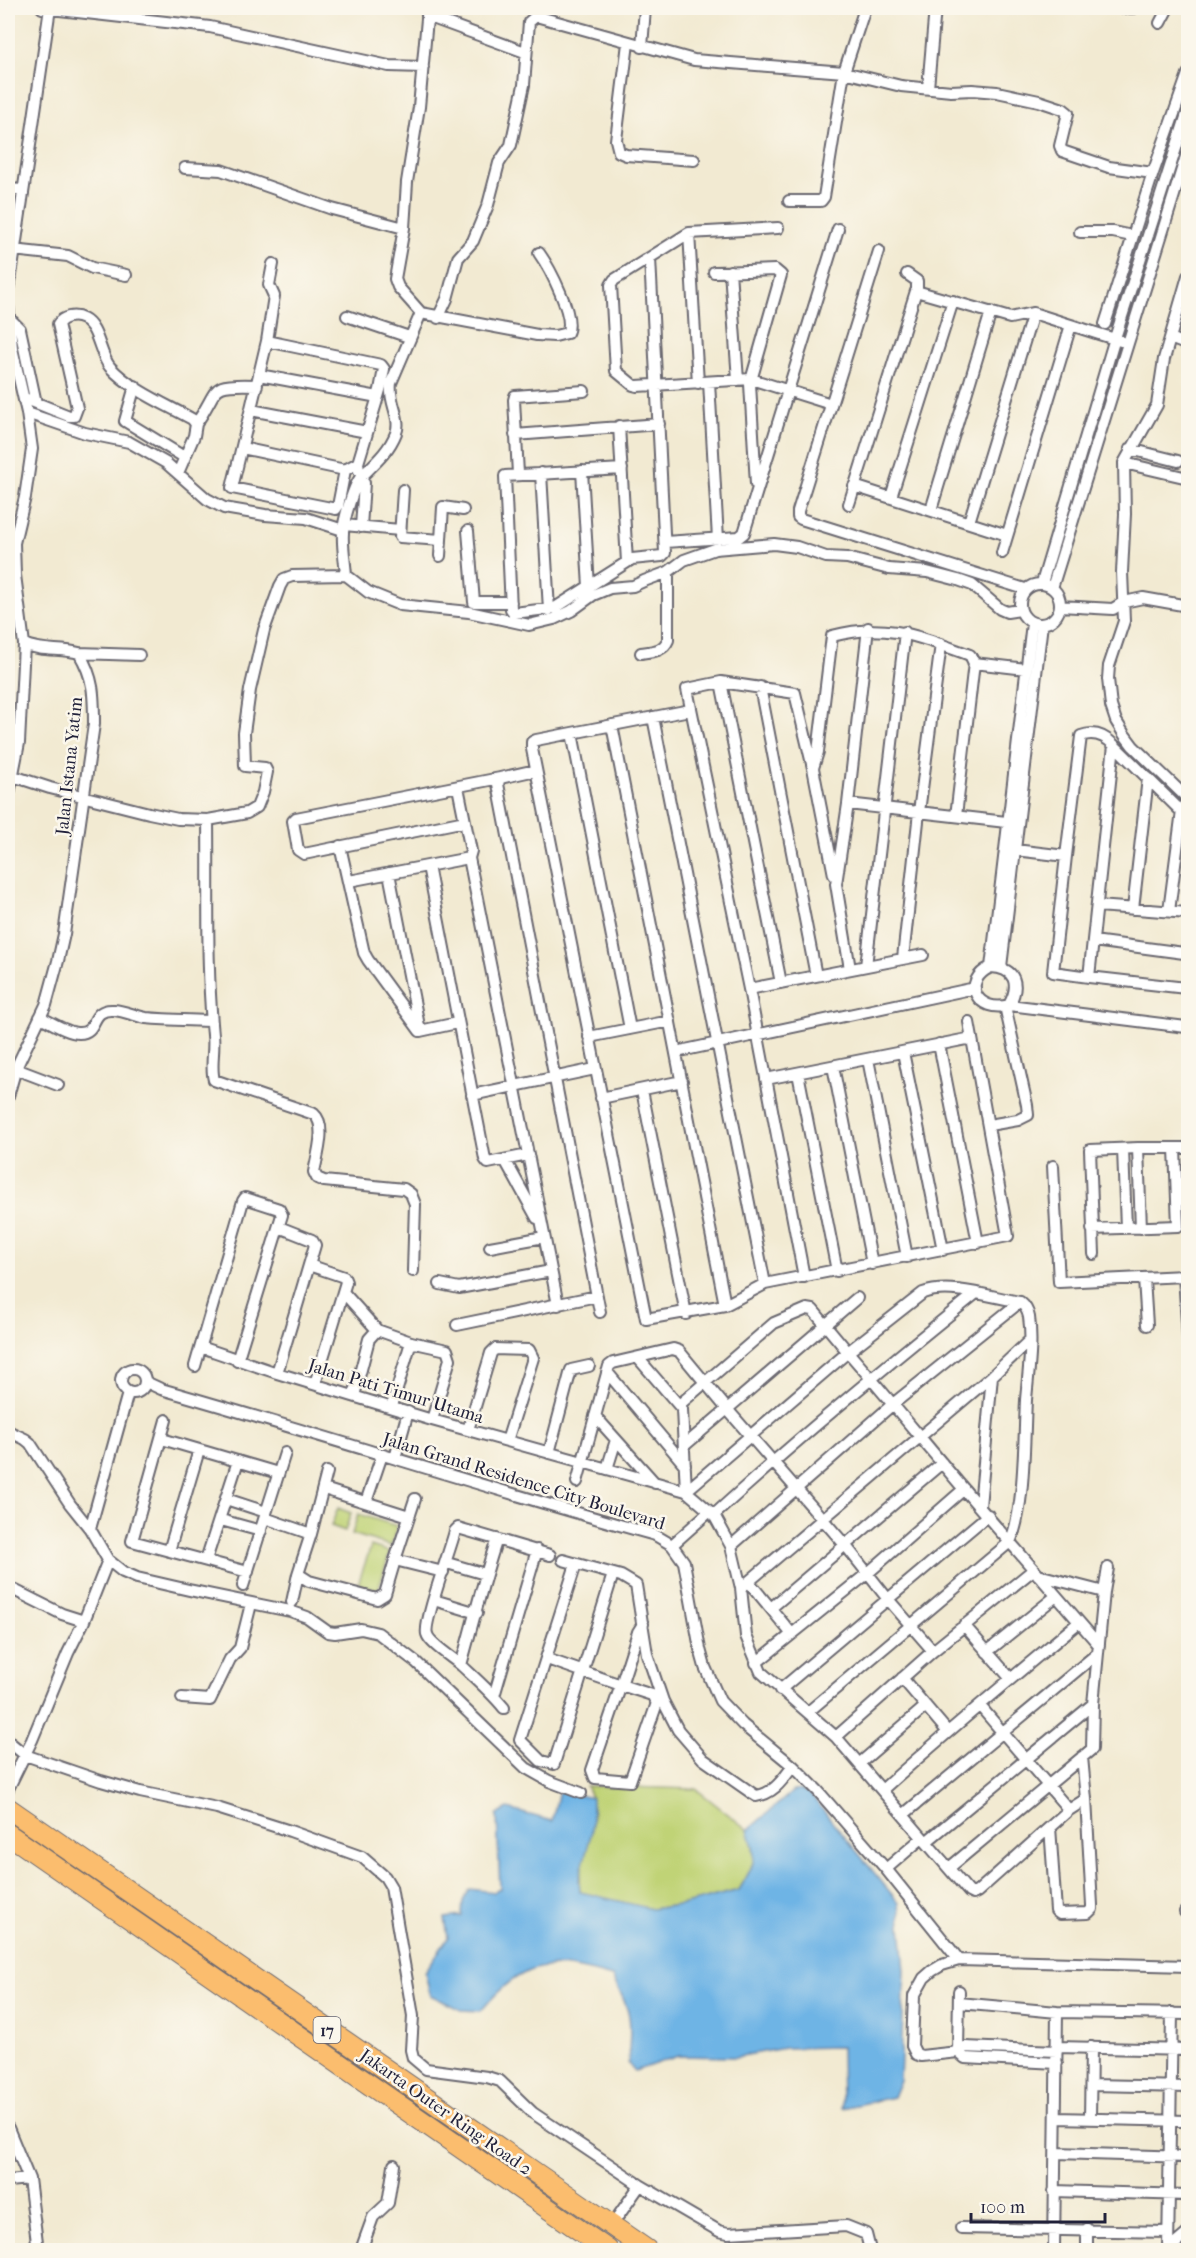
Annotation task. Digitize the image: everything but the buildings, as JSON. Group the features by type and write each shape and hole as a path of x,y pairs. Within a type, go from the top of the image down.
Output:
{"highway":[{"name":"Jakarta Outer Ring Road 2","path":"8,1808 647,2250"},
{"name":"Jakarta Outer Ring Road 2","path":"8,1834 608,2250"}],"street":[{"path":"8,296 48,8 210,27 389,66 423,67"},
{"path":"642,47 645,8"},
{"path":"789,201 815,202 821,201 824,197 844,72 865,8"},
{"path":"928,88 935,8"},
{"path":"1124,8 1133,8"},
{"path":"1160,23 1168,8"},
{"path":"525,52 427,12 423,67 404,228 395,279 398,287 421,313 537,335 555,336 567,333 570,328 569,320 549,266 539,253"},
{"path":"438,318 447,299 458,258 473,241 488,205 499,163 510,145 524,85 529,22 536,16 694,60 844,72 901,86 951,91 997,92 1039,101 1063,109 1069,115 1064,125 1060,146 1062,151 1109,167 1153,173"},
{"path":"628,43 616,140 620,152 626,155 694,160"},
{"path":"1106,324 1132,236 1188,74"},
{"path":"1047,586 1115,338 1188,111"},
{"path":"1047,586 1188,150"},
{"path":"185,168 221,170 332,209 404,228"},
{"path":"8,189 22,190"},
{"path":"778,228 689,233 612,282 616,371 633,385 657,386 751,379 831,404"},
{"path":"665,542 739,537 744,533 838,229"},
{"path":"1080,232 1113,232 1132,236"},
{"path":"689,233 718,538"},
{"path":"13,250 68,256 92,268 126,275"},
{"path":"879,251 798,512 799,518 1025,589"},
{"path":"622,469 518,474 507,475 504,478 511,609 514,613 555,608 632,559 664,555 650,258"},
{"path":"273,264 269,285 274,296 267,341 232,486 234,490 336,509 345,470"},
{"path":"714,272 775,270 780,272 781,277 749,392 756,490"},
{"path":"730,271 738,380"},
{"path":"849,504 914,294 918,291 919,286 915,279 907,274"},
{"path":"1187,793 1133,746 1116,721 1108,691 1109,666 1124,621 1122,572 1125,514 1124,463 1157,405 1160,376 1188,276"},
{"path":"918,291 1012,318 1033,313 1115,338 1127,344"},
{"path":"891,497 952,301"},
{"path":"8,305 12,348 27,413 32,449 11,543 24,644 19,743 8,799"},
{"path":"931,510 991,312"},
{"path":"346,575 343,528 358,481 363,479 379,462 397,432 399,421 390,393 391,383 421,313"},
{"path":"969,522 1033,313"},
{"path":"347,316 409,338"},
{"path":"24,398 69,416 76,413 77,408 58,324 62,319 71,317 83,319 91,327 108,364 122,377 192,419 196,424"},
{"path":"9,318 20,329 36,403"},
{"path":"1002,553 1071,326"},
{"path":"1170,338 1188,345"},
{"path":"267,341 378,362 384,369 358,463 363,479 361,527"},
{"path":"178,473 194,436 196,424 207,408 214,391 220,386 258,380 378,397"},
{"path":"135,386 124,421 184,457"},
{"path":"518,474 513,400 515,396 584,391"},
{"path":"251,410 367,432"},
{"path":"27,413 85,432 129,442 166,463 207,499 224,508 265,515 306,518 343,528 400,530"},
{"path":"515,435 659,423"},
{"path":"619,426 627,562"},
{"path":"242,448 345,470 358,463"},
{"path":"1130,449 1178,461"},
{"path":"1124,463 1188,478"},
{"path":"582,471 589,587"},
{"path":"541,473 549,610"},
{"path":"854,486 1007,534"},
{"path":"402,490 400,537 441,540"},
{"path":"440,556 442,507 463,510"},
{"path":"468,531 474,602 511,602"},
{"path":"13,776 84,797 178,819 208,820 247,813 257,807 263,792 267,769 245,766 244,734 250,690 264,630 280,586 284,579 292,576 346,575 368,592 400,605 469,612 529,625 554,619 602,591 633,586 668,572 684,560 716,549 774,544 796,547 826,557 847,558 889,569 927,572 958,580 972,585 1000,609 1007,612 1020,610"},
{"path":"641,652 660,650 669,640 668,572"},
{"path":"1033,584 1047,586 1059,596 1060,606 1057,615 1050,621 1037,624 1025,618 1020,610 1020,599 1025,589 1033,584"},
{"path":"1060,606 1113,609 1124,602 1143,598 1188,606"},
{"path":"996,967 1015,850 1014,822 1026,669 1037,624"},
{"path":"996,967 1037,624"},
{"path":"813,768 818,752 831,638 834,635 868,628 904,632 941,644 970,656 974,663 956,816"},
{"path":"836,885 848,804 868,628"},
{"path":"866,966 904,632"},
{"path":"24,644 32,648 66,649 79,653 139,655"},
{"path":"903,958 941,644"},
{"name":"Jalan Istana Yatim","path":"8,1096 12,1067 46,1005 64,934 94,724 94,692 86,665 79,653"},
{"path":"974,663 1026,669"},
{"path":"721,682 781,983"},
{"path":"804,1277 749,989 687,689 721,682 796,694 836,885 850,969"},
{"path":"760,687 816,976"},
{"path":"690,710 532,742 644,1317 649,1320 725,1305 765,1284 1006,1238 1009,1234 969,1022"},
{"path":"653,717 765,1284"},
{"path":"612,725 725,1305"},
{"path":"572,733 630,1029"},
{"path":"1169,911 1185,814 1108,739 1094,733 1081,736 1053,972 1186,988"},
{"path":"1089,977 1114,744"},
{"path":"465,821 300,853 294,819 536,770"},
{"path":"500,778 498,784 600,1312"},
{"path":"1133,909 1148,778"},
{"path":"458,787 471,851 469,858 558,1305"},
{"path":"848,804 1014,822"},
{"path":"208,820 207,914 214,1050 213,1080 314,1113 319,1118 321,1126 314,1172 317,1178 324,1181 404,1189 411,1194 415,1204 413,1271"},
{"path":"340,846 368,960 420,1031"},
{"path":"1015,850 1066,856"},
{"path":"349,881 469,858"},
{"path":"428,866 485,1159 488,1162 528,1155"},
{"path":"389,873 420,1031"},
{"path":"1098,906 1188,913"},
{"path":"1093,942 1184,953"},
{"path":"749,989 923,956"},
{"path":"989,1125 1018,1120 1028,1115 1028,1105 1007,1005 1015,994 1016,983 1011,973 996,967 982,971 976,979 975,988 982,1003 989,1007 1007,1005 1186,1027"},
{"path":"676,1052 975,988"},
{"path":"40,1017 77,1033 86,1032 92,1026 96,1015 103,1010 116,1010 143,1017 212,1021"},
{"path":"589,1037 670,1021"},
{"path":"420,1031 457,1023"},
{"path":"766,1079 972,1038"},
{"path":"939,1044 978,1243"},
{"path":"903,1052 943,1250"},
{"path":"868,1059 907,1257"},
{"path":"833,1066 872,1263"},
{"path":"12,1067 58,1085"},
{"path":"472,1095 595,1069"},
{"path":"798,1073 837,1271"},
{"path":"601,1098 682,1081"},
{"path":"642,1090 686,1314"},
{"path":"1138,1148 1141,1228"},
{"path":"1092,1229 1178,1226 1175,1148"},
{"path":"1094,1254 1090,1150 1188,1148"},
{"path":"1123,1149 1126,1228"},
{"path":"506,1160 543,1233"},
{"path":"1053,1166 1059,1282 1187,1279 1188,1338"},
{"path":"195,1366 243,1200 249,1199 279,1209 282,1215 237,1361"},
{"path":"277,1373 315,1245 312,1240 279,1227"},
{"path":"490,1247 543,1233"},
{"path":"309,1265 346,1279 315,1384"},
{"path":"440,1284 459,1288 551,1271"},
{"path":"1144,1279 1147,1325"},
{"path":"686,1491 848,1352 923,1293 953,1289 1020,1302 1025,1307 1029,1316 1030,1340 1022,1477 1015,1531 1010,1542 808,1712"},
{"path":"343,1292 376,1330 411,1342 447,1350 450,1354 432,1420"},
{"path":"672,1545 975,1294"},
{"path":"457,1325 597,1296"},
{"path":"684,1446 857,1298"},
{"path":"731,1546 893,1404 1020,1302"},
{"path":"679,1405 782,1318 810,1309 921,1436 964,1490 984,1510 1098,1649"},
{"path":"354,1396 371,1334 376,1330"},
{"path":"745,1585 992,1376 1030,1340"},
{"path":"392,1406 411,1342"},
{"name":"Jalan Pati Timur Utama","path":"201,1347 237,1361 392,1406 408,1413 686,1491"},
{"path":"468,1430 491,1353 501,1348 529,1350 533,1358 507,1442"},
{"path":"577,1482 611,1364 676,1350 846,1546 933,1651"},
{"path":"638,1358 682,1411 686,1491 712,1514 731,1546 745,1585 746,1636 764,1677 836,1737 971,1893 975,1893 1069,1810 1086,1799"},
{"path":"549,1453 571,1370 589,1366"},
{"name":"Jalan Grand Residence City Boulevard","path":"90,1529 128,1393 122,1386 122,1376 129,1370 138,1370 146,1382 161,1389 328,1437 532,1501 655,1535 672,1545 684,1562 700,1649 716,1694 743,1725 793,1766 886,1869 959,1960"},
{"path":"607,1372 685,1465"},
{"path":"780,1690 887,1598 984,1510 992,1376"},
{"path":"128,1393 138,1393 145,1387 146,1382"},
{"path":"395,1458 408,1413"},
{"path":"595,1416 655,1483"},
{"path":"166,1420 132,1541 248,1572"},
{"path":"8,1431 30,1443 70,1504 90,1529 108,1560 123,1572 137,1578 251,1604 273,1606 307,1617 328,1632 361,1629 378,1633 416,1662 526,1768 549,1781 581,1793"},
{"path":"162,1439 278,1473"},
{"path":"607,1469 616,1440"},
{"path":"169,1551 199,1450"},
{"path":"243,1586 285,1453"},
{"path":"366,1502 382,1455"},
{"path":"206,1560 221,1520 238,1461"},
{"path":"771,1608 942,1463"},
{"path":"292,1602 327,1472"},
{"path":"324,1490 410,1516"},
{"path":"756,1663 868,1573 964,1490"},
{"path":"298,1574 309,1581 377,1599 385,1594 415,1499"},
{"path":"226,1500 310,1534"},
{"path":"221,1520 261,1531"},
{"path":"504,1708 461,1665 428,1638 426,1633 434,1600 455,1531 458,1528 550,1555"},
{"path":"461,1665 477,1613 485,1574 497,1539"},
{"path":"494,1696 537,1550"},
{"path":"8,1789 84,1621 108,1560"},
{"path":"395,1560 485,1574"},
{"path":"563,1560 613,1574 630,1580 636,1585 643,1624 647,1654 660,1702 630,1781 595,1778 592,1770 638,1632 643,1624"},
{"path":"576,1564 520,1740 541,1761 554,1764 613,1574"},
{"path":"949,1868 1092,1749 1093,1704 1108,1568"},
{"path":"1036,1573 1104,1592"},
{"path":"836,1737 964,1625 1036,1573"},
{"path":"745,1585 771,1608 791,1633"},
{"path":"8,1587 62,1614 84,1621"},
{"path":"987,1652 1055,1597"},
{"path":"434,1600 477,1613"},
{"path":"182,1698 210,1700 230,1659 240,1648 244,1639 251,1604"},
{"path":"882,1790 947,1731 1078,1623"},
{"path":"964,1625 1011,1679"},
{"path":"903,1815 1098,1649"},
{"path":"547,1659 652,1695 660,1702 688,1744 703,1760 754,1796 769,1792 793,1766"},
{"path":"902,1678 947,1731"},
{"path":"886,1869 1093,1704"},
{"path":"859,1764 926,1706"},
{"path":"980,1706 1069,1810"},
{"path":"8,1741 25,1755 140,1792 216,1808 362,1857 385,1877 391,1887 413,2016 411,2050 413,2058 426,2069 472,2074 500,2081 533,2113 640,2185 723,2232 846,2226 866,2234 870,2250"},
{"path":"1050,1827 1056,1911 1060,1914 1088,1913 1092,1905 1082,1757"},
{"path":"1188,1966 959,1960 932,1971 924,1978 914,1996 912,2046 916,2054 926,2056 958,2052 965,2047 1057,2054 1091,2048 1188,2050"},
{"path":"958,2052 959,1991"},
{"path":"959,2003 1058,2012 1188,2014"},
{"path":"1054,2250 1058,2012"},
{"path":"1168,2250 1172,2013"},
{"path":"1090,2119 1091,2048"},
{"path":"1090,2085 1188,2086"},
{"path":"1056,2118 1188,2121"},
{"path":"8,2128 12,2151 29,2179 38,2250 8,2250"},
{"path":"1056,2153 1188,2157"},
{"path":"361,2250 373,2217 388,2203 394,2165"},
{"path":"8,2181 29,2179"},
{"path":"619,2215 640,2185"},
{"path":"1054,2191 1188,2195"},
{"path":"961,2228 1168,2232"},
{"path":"1087,2229 1087,2250"},
{"path":"1168,2250 1188,2233"}],"green space":[{"path":"338,1508 351,1513 345,1531 331,1526"},
{"path":"358,1514 397,1526 391,1546 352,1534"},
{"path":"371,1546 390,1552 378,1590 358,1584"},
{"path":"586,1786 696,1789 748,1830 755,1863 739,1890 685,1904 651,1909 580,1892 582,1865 593,1813"}],"water":[{"path":"801,1790 809,1793 899,1903 905,1971 900,2080 893,2097 842,2108 841,2047 785,2048 736,2057 678,2056 635,2071 628,2064 630,2028 628,2010 612,1977 591,1971 555,1966 525,1973 511,1981 481,2011 461,2010 430,1995 425,1972 448,1938 445,1918 462,1916 463,1901 470,1889 494,1892 500,1889 497,1815 508,1809 552,1821 559,1791 592,1798 592,1831 579,1879 580,1892 652,1909 685,1904 739,1890 753,1862 753,1848 748,1830 793,1791"}]}
